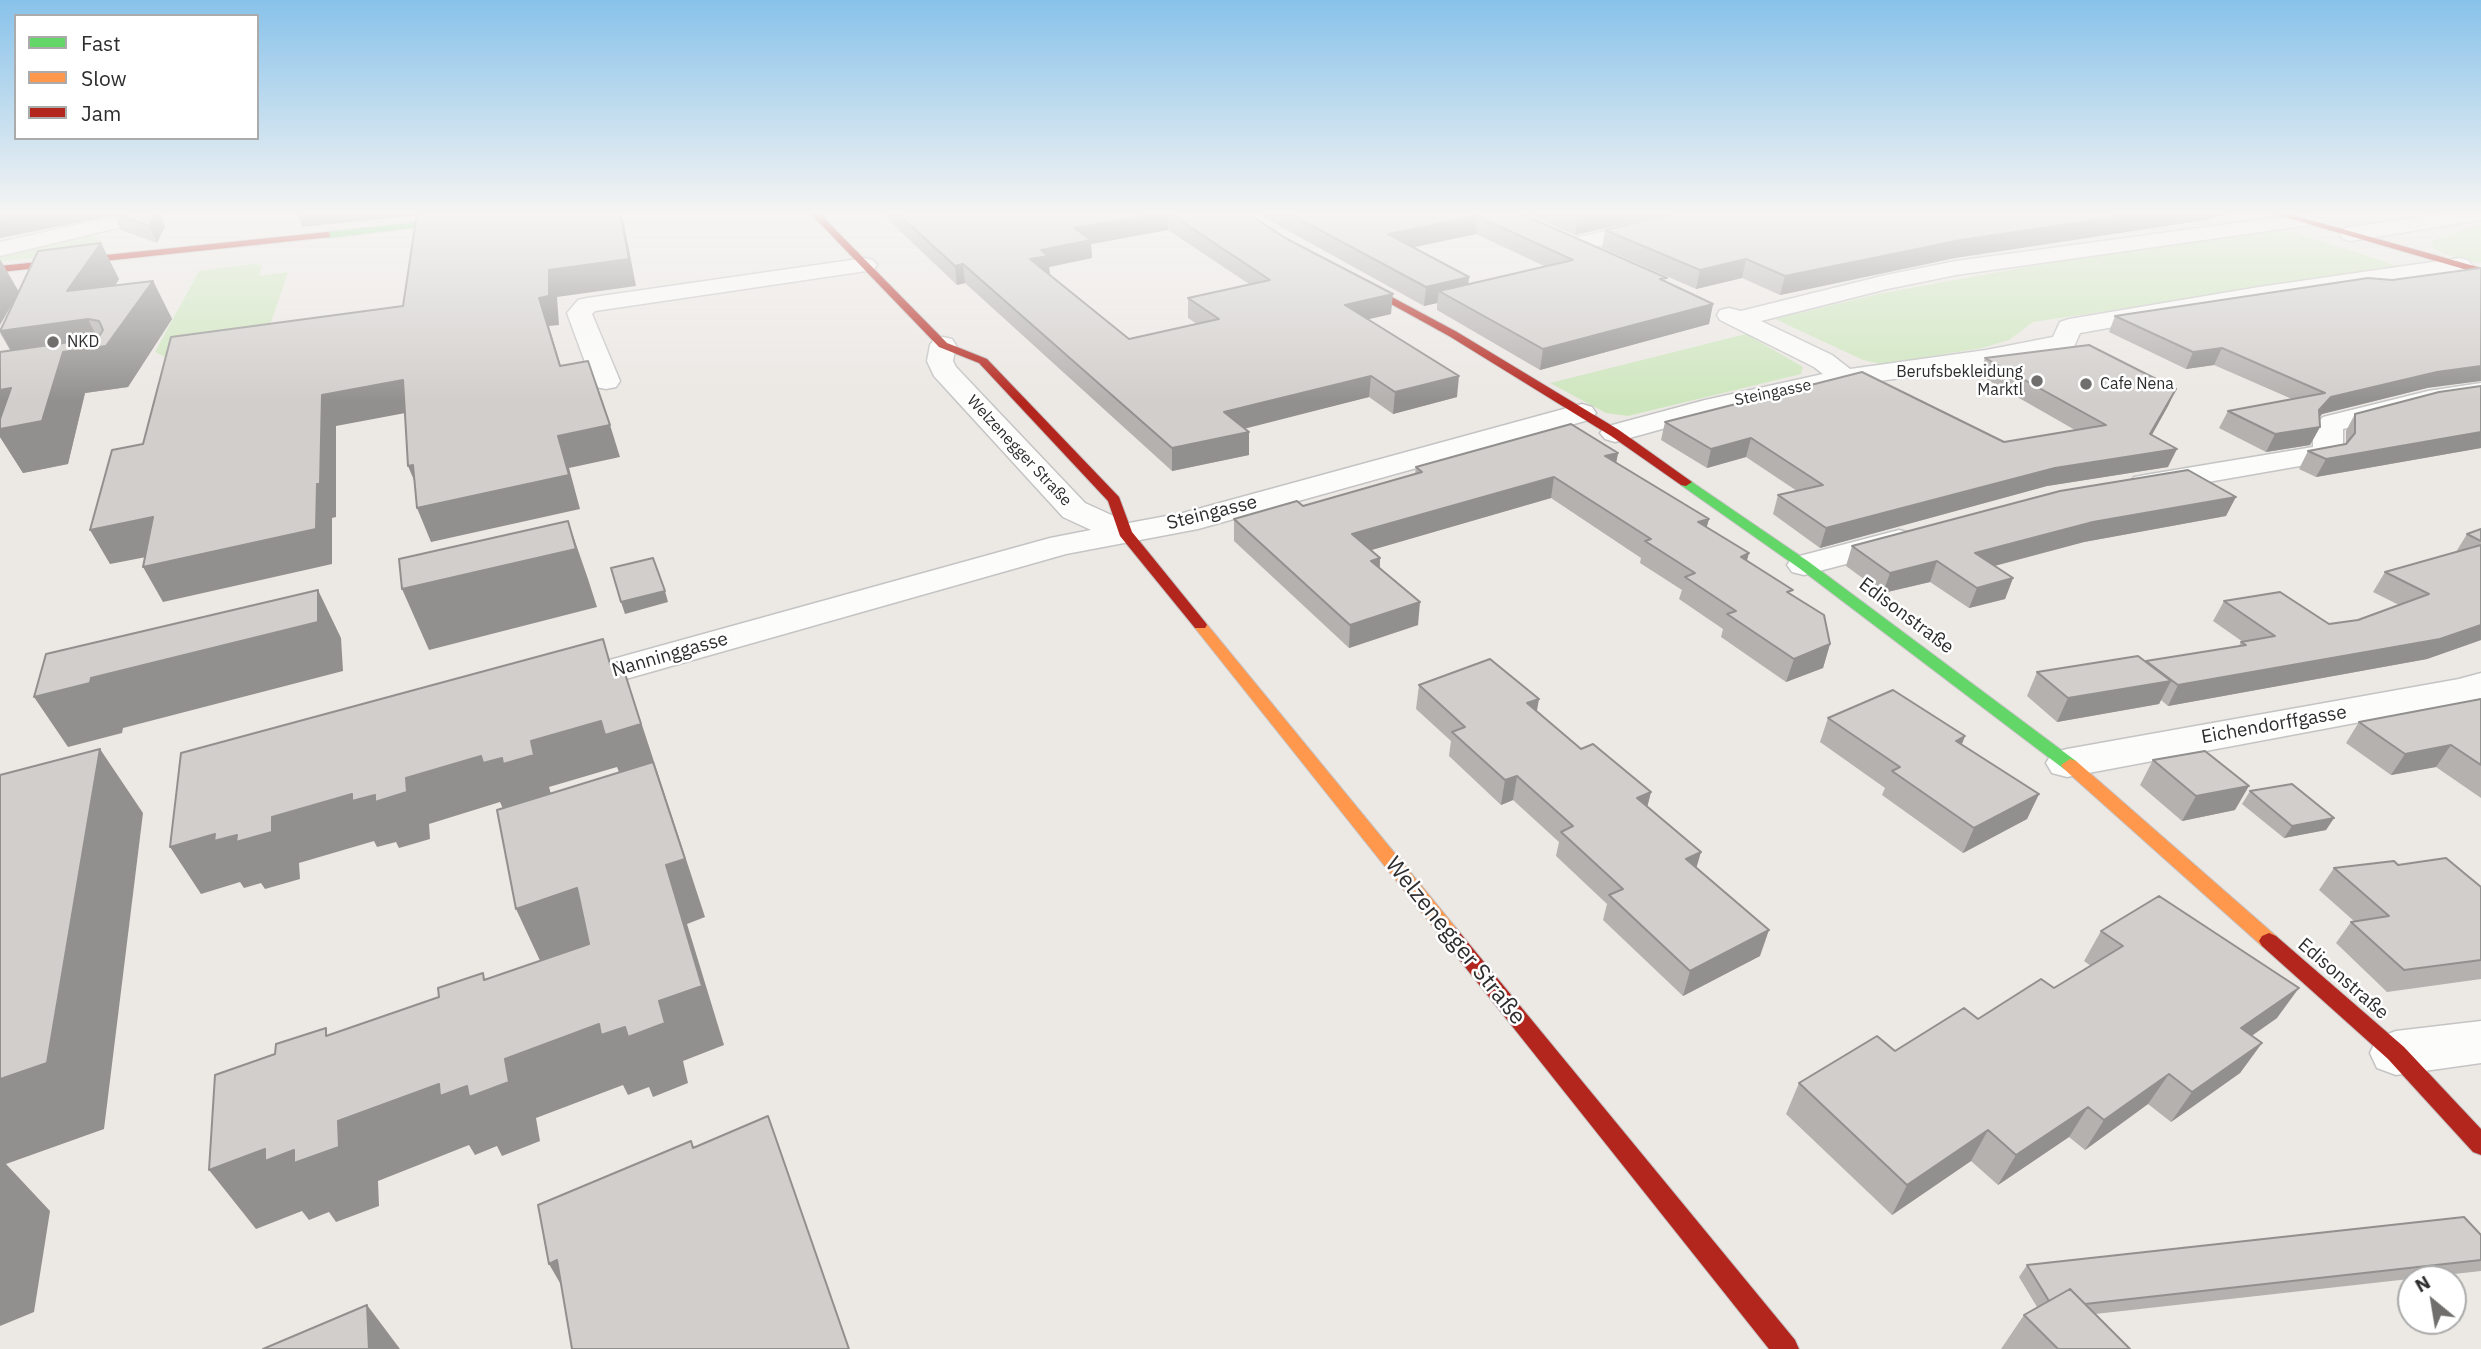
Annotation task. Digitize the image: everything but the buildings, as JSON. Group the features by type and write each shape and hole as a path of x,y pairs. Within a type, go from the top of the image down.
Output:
{"street":[{"path":"606,381 579,313 587,305 789,276"},
{"name":"Welzenegger Straße","path":"876,276 943,345 940,361 944,370 1074,510 1125,533 1786,1349"},
{"name":"Edisonstraße","path":"1346,276 1453,334 1615,433 1804,565 2067,763 2396,1053 2481,1145"},
{"path":"1739,319 1916,276"},
{"name":"Steingasse","path":"1615,433 1715,406 1844,378 1986,358 2064,343 2069,327 2259,295 2409,276"},
{"path":"1714,308 1822,361 1844,378"},
{"path":"2117,488 2323,454 2328,451 2328,427 2333,423 2428,399 2481,391"},
{"name":"Steingasse","path":"1125,533 1186,522 1582,413"},
{"path":"1804,565 1933,531"},
{"name":"Nanninggasse","path":"534,693 1062,545 1125,533"},
{"name":"Eichendorffgasse","path":"2067,763 2467,690 2481,685"},
{"path":"2396,1053 2481,1042"}],"green space":[{"path":"196,276 287,276 263,346 169,359 155,352"},
{"path":"1977,276 2341,276 2033,322 2009,340 1982,348 1882,364 1863,360 1775,319 1878,294"},
{"path":"1746,334 1803,367 1801,374 1628,416 1606,413 1550,383"}],"traffic: fast":[{"path":"1686,482 1804,565 2070,765"}],"traffic: slow":[{"path":"1200,625 1449,933"},
{"path":"2070,765 2269,941"}],"traffic: jam":[{"path":"876,276 943,345 983,361 1114,500 1125,533 1200,625"},
{"path":"1347,276 1453,334 1615,433 1686,482"},
{"path":"1449,933 1786,1349"},
{"path":"2269,941 2396,1053 2481,1145"}],"place":[{"name":"NKD","path":"53,342"},
{"name":"Berufsbekleidung Marktl","path":"2037,381"},
{"name":"Cafe Nena","path":"2086,384"}]}
